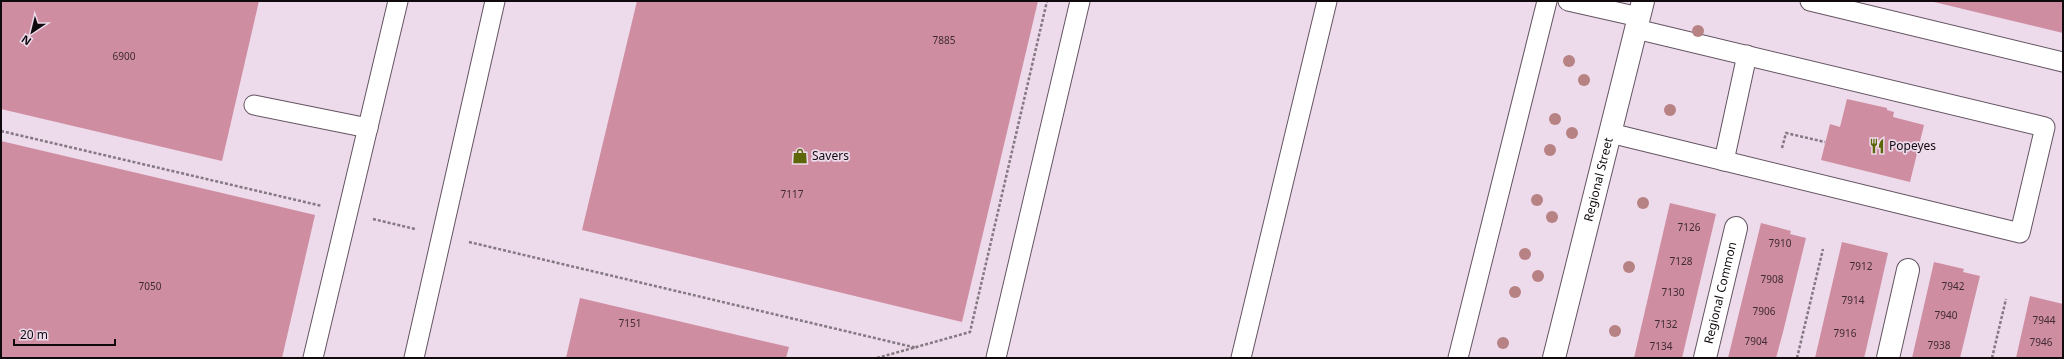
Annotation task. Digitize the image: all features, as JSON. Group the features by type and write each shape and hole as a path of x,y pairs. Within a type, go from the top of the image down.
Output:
{"street":[{"name":"Regional Street","path":"1554,358 1639,16"},
{"name":"Regional Common","path":"1705,358 1736,228"},
{"path":"1888,358 1908,270"}],"lane":[{"path":"313,358 398,1"},
{"path":"414,358 495,1"},
{"path":"996,358 1080,1"},
{"path":"1240,358 1327,1"},
{"path":"1458,358 1547,1"},
{"path":"1568,1 1639,16 1747,55 2045,127 2020,233 1610,133"},
{"path":"1818,2 2063,62"},
{"path":"1724,161 1747,55"},
{"path":"254,105 368,128"}],"path":[{"path":"877,358 970,332 1047,1"},
{"path":"1796,358 1823,249"},
{"path":"1992,358 2006,300"}],"building":[{"path":"1,1 259,1 222,161 1,109"},
{"path":"637,1 1038,1 962,322 582,230"},
{"path":"1934,1 2063,1 2063,33 1934,2"},
{"path":"1847,99 1887,108 1887,110 1894,112 1893,117 1924,125 1910,182 1821,160 1830,124 1840,127"},
{"path":"1,141 315,215 282,358 1,358"},
{"path":"1670,203 1716,214 1682,358 1634,358"},
{"path":"1761,223 1791,231 1790,234 1806,238 1776,358 1728,358"},
{"path":"1842,242 1888,253 1866,350 1864,358 1815,358"},
{"path":"1934,262 1964,269 1963,272 1980,276 1960,358 1912,358"},
{"path":"2030,296 2063,304 2063,358 2016,358"},
{"path":"580,298 789,347 786,358 566,358"}],"place":[{"name":"Popeyes","path":"1877,146"},
{"name":"Savers","path":"800,156"}]}
